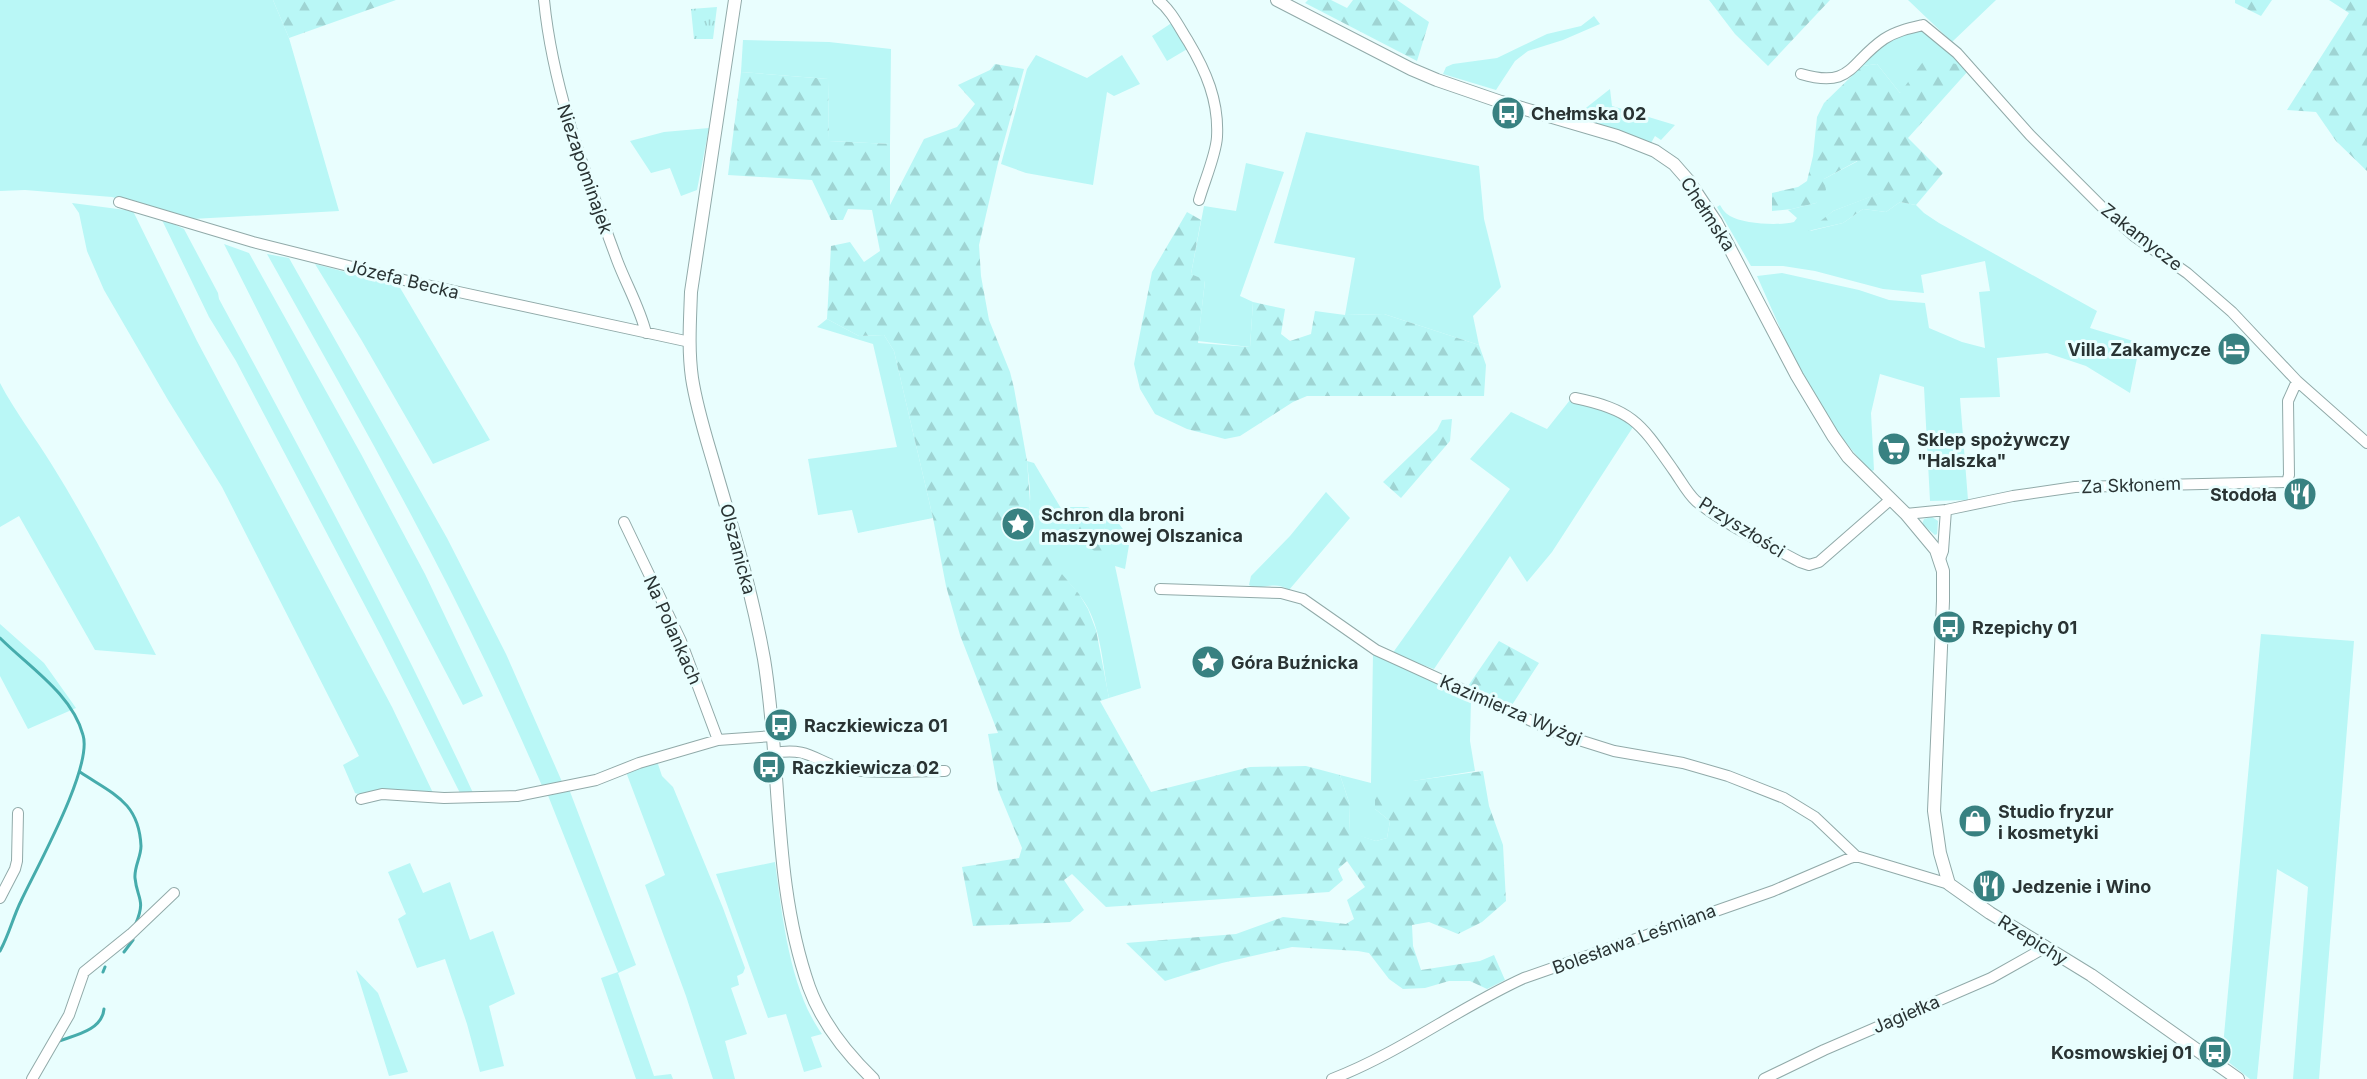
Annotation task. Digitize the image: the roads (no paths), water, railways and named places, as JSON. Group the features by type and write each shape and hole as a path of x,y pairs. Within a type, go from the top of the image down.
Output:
{"street":[{"name":"Niezapominajek","path":"544,0 556,81 575,146 646,333"},
{"name":"Olszanicka","path":"735,0 691,302 690,342 695,397 734,533 758,628 773,736 784,870 794,933 801,960 819,1011 831,1032 873,1079"},
{"path":"1158,0 1173,16 1201,64 1211,87 1216,108 1217,139 1199,200"},
{"name":"Chełmska","path":"1277,0 1437,80 1501,102 1638,143 1674,164 1705,202 1797,376 1827,427 1848,457 1927,538 1940,560"},
{"name":"Zakamycze","path":"1801,74 1822,80 1844,75 1883,39 1897,32 1923,25 1957,53 2030,135 2092,199 2134,236 2187,273 2232,312 2297,381 2367,443"},
{"name":"Józefa Becka","path":"119,202 253,242 408,281 690,342"},
{"name":"Za Skłonem","path":"1906,514 1946,510 2013,496 2075,488 2288,482 2288,401 2297,381"},
{"name":"Przyszłości","path":"1575,398 1601,403 1622,411 1643,428 1695,500 1728,523 1809,565 1819,562 1890,500"},
{"path":"1946,510 1940,560 1943,601 1934,811 1940,853 1949,884"},
{"name":"Na Polankach","path":"624,522 681,641 718,740"},
{"name":"Kazimierza Wyżgi","path":"1160,589 1281,594 1303,599 1376,650 1560,734 1614,751 1683,763 1728,776 1785,798 1815,816 1856,856"},
{"path":"361,799 382,794 444,798 517,795 596,780 639,763 718,740 773,736"},
{"path":"774,753 788,750 808,753 844,768 945,771"},
{"path":"0,898 17,861 18,813"},
{"path":"1856,856 1949,884"},
{"name":"Bolesława Leśmiana","path":"1332,1079 1393,1051 1486,995 1524,978 1773,891 1856,856"},
{"name":"Rzepichy","path":"1949,884 2091,975 2238,1079"},
{"path":"32,1079 69,1015 84,972 131,934 174,893"},
{"name":"Jagiełka","path":"1764,1079 1991,978 2046,947"}],"waterway":[{"path":"0,638 60,694 77,720 83,735 84,750 80,770 62,817 18,907 0,951"},
{"path":"80,772 113,793 130,809 135,819 141,846 135,874 141,904 136,923"},
{"path":"124,952 133,940"},
{"path":"103,972 105,967"},
{"path":"59,1041 93,1027 99,1022 104,1009"}],"place":[{"name":"Chełmska 02","path":"1508,113"},
{"name":"Villa Zakamycze","path":"2234,349"},
{"name":"Sklep spożywczy \"Halszka\"","path":"1894,449"},
{"name":"Stodoła","path":"2300,494"},
{"name":"Schron dla broni maszynowej Olszanica","path":"1018,524"},
{"name":"Rzepichy 01","path":"1949,627"},
{"name":"Góra Buźnicka","path":"1208,662"},
{"name":"Raczkiewicza 01","path":"781,725"},
{"name":"Raczkiewicza 02","path":"769,767"},
{"name":"Studio fryzur i kosmetyki","path":"1975,821"},
{"name":"Jedzenie i Wino","path":"1989,886"},
{"name":"Kosmowskiej 01","path":"2215,1052"}]}
